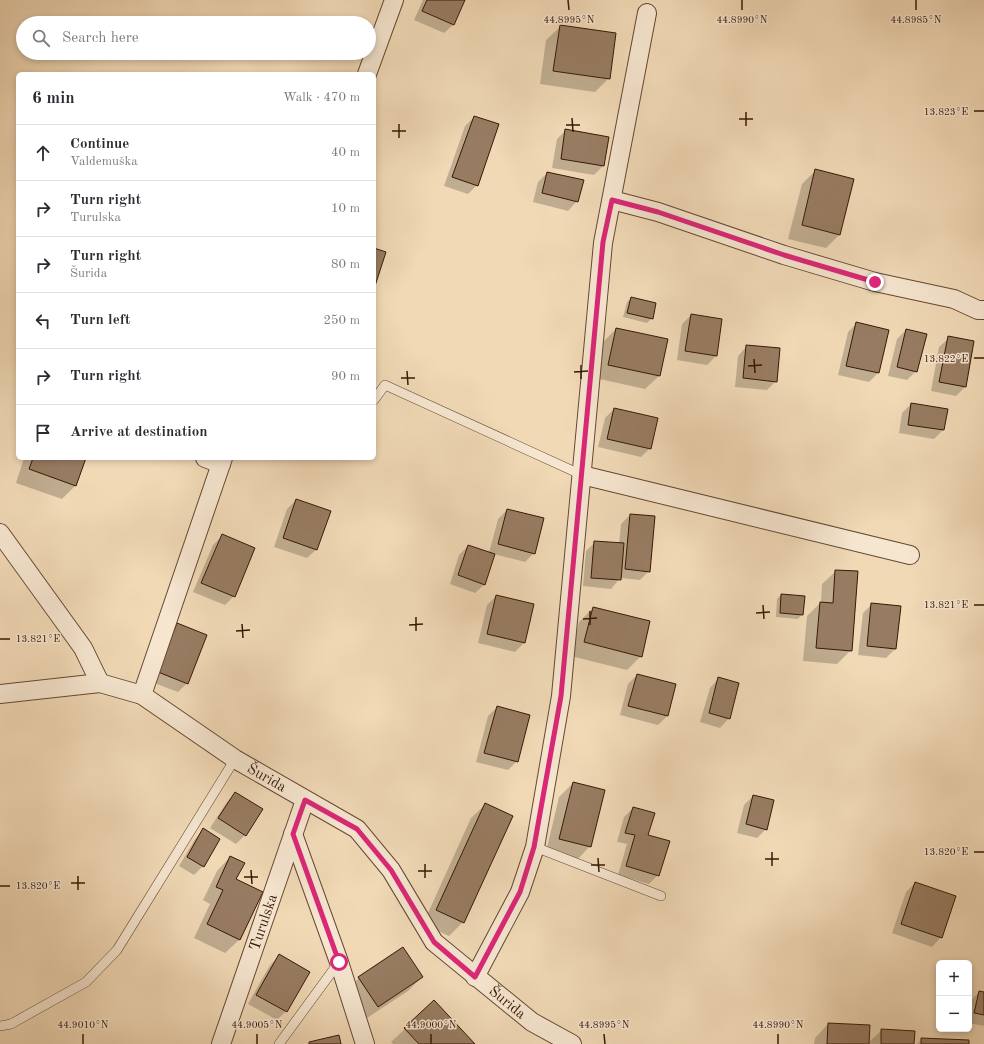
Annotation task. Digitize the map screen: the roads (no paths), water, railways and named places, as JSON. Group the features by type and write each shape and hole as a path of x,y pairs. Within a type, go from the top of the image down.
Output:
{"street":[{"path":"376,49 394,0"},
{"path":"475,977 520,892 534,847 561,696 603,242 648,12"},
{"path":"368,72 372,60"},
{"path":"612,200 658,212 784,255 875,282 954,299 978,310 984,310"},
{"path":"142,695 216,460"},
{"path":"582,475 910,555"},
{"path":"0,533 83,648 100,683"},
{"name":"Šurida","path":"0,694 100,683 142,695 235,759 357,829 391,870 434,942 532,1022 572,1044"},
{"name":"Turulska","path":"221,1044 305,800"},
{"path":"293,834 339,962 365,1044"}],"lane":[{"path":"376,397 385,384 582,475"},
{"path":"0,1026 12,1024 86,982 117,950 235,759"},
{"path":"534,847 661,896"},
{"path":"279,1044 339,962"}]}
